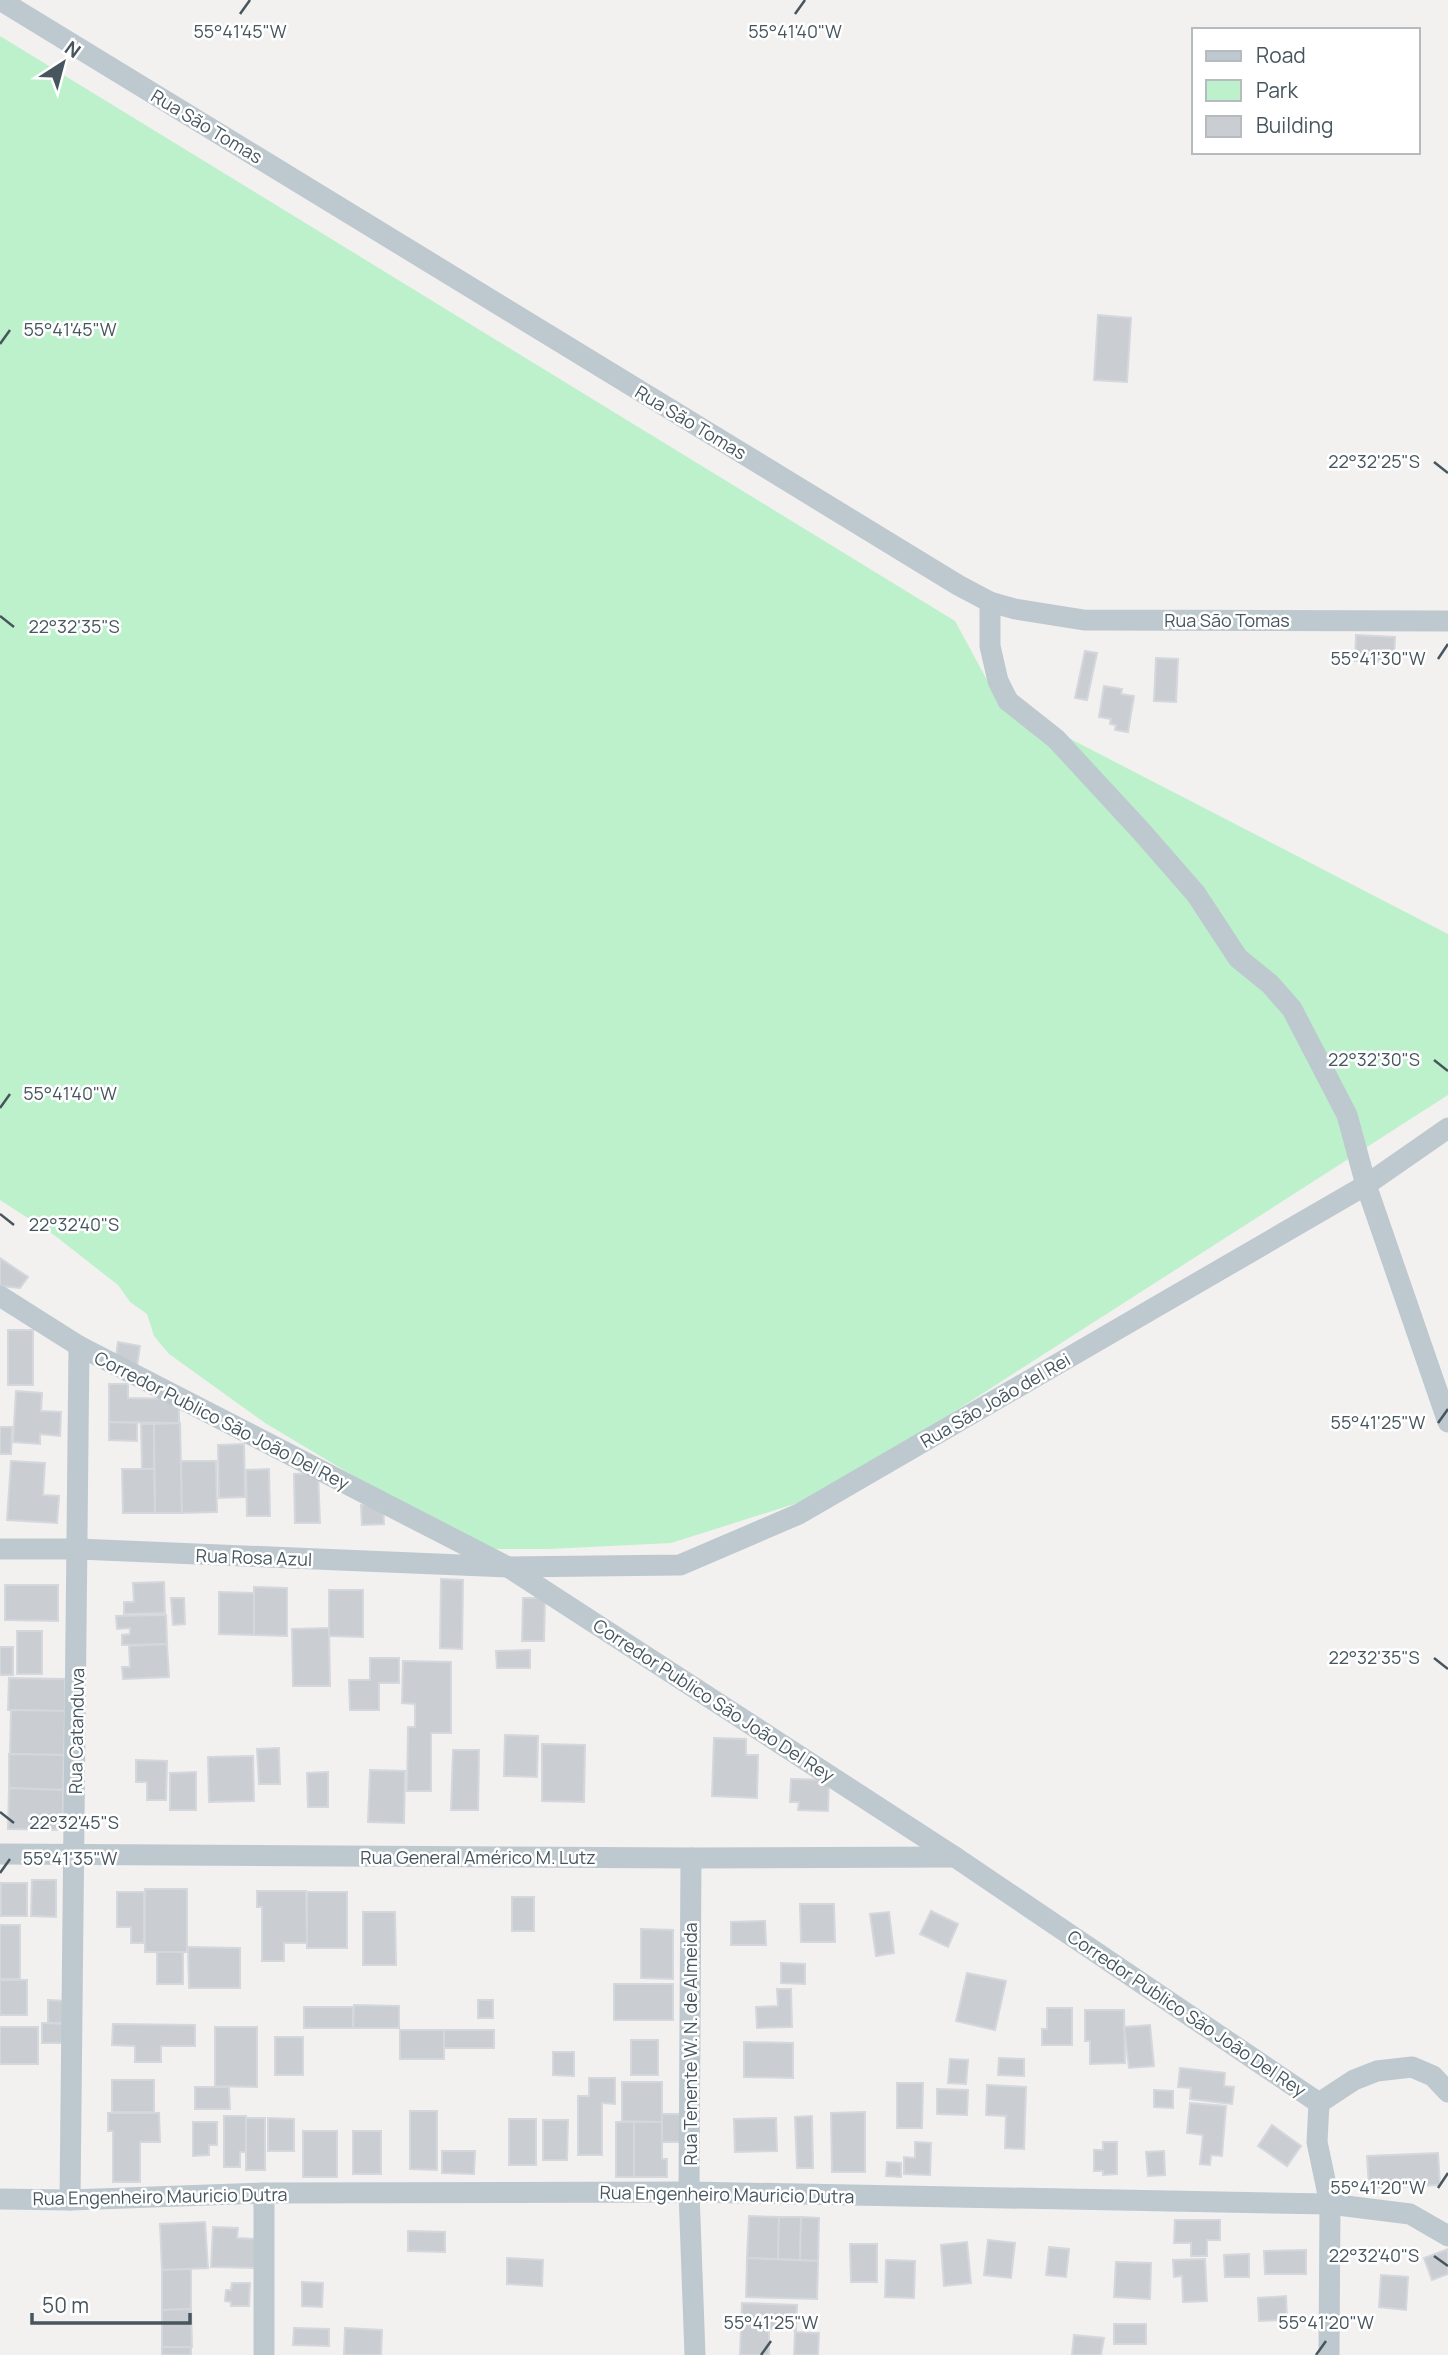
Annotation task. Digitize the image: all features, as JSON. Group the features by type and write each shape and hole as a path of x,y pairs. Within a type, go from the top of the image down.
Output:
{"street":[{"name":"Rua São Tomas","path":"0,0 958,585 990,602 1015,609 1084,620 1448,621"},
{"path":"990,602 990,646 998,681 1008,701 1056,739 1141,831 1196,894 1238,958 1270,984 1292,1009 1347,1115 1366,1185 1448,1422"},
{"name":"Rua São João del Rei","path":"508,1567 680,1565 799,1514 1366,1185 1448,1128"},
{"name":"Corredor Publico São João Del Rey","path":"0,1296 79,1346 508,1567 955,1857 1320,2103"},
{"name":"Rua Catanduva","path":"70,2200 79,1346"},
{"name":"Rua Rosa Azul","path":"0,1549 78,1549 508,1567"},
{"name":"Rua General Américo M. Lutz","path":"0,1854 955,1857"},
{"name":"Rua Tenente W. N. de Almeida","path":"691,1858 689,2192 695,2355"},
{"path":"1329,2355 1330,2204 1317,2142 1320,2103 1354,2080 1377,2071 1412,2067 1433,2076 1448,2092"},
{"name":"Rua Engenheiro Mauricio Dutra","path":"0,2199 70,2200 264,2193 689,2192 1330,2204 1410,2214 1448,2236"},
{"path":"264,2193 264,2355"}],"green space":[{"path":"0,36 955,621 999,702 1448,934 1448,1095 826,1494 671,1543 549,1549 476,1549 265,1423 169,1354 154,1336 147,1314 130,1302 118,1285 54,1235 0,1200"}],"building":[{"path":"1098,315 1131,318 1127,382 1094,380"},
{"path":"1356,635 1395,637 1394,662 1355,661"},
{"path":"1085,651 1097,653 1087,700 1075,698"},
{"path":"1156,658 1178,659 1176,702 1154,701"},
{"path":"1104,686 1122,689 1121,694 1134,696 1128,732 1115,730 1116,725 1110,724 1111,719 1099,717"},
{"path":"0,1258 28,1277 20,1288 0,1286"},
{"path":"8,1330 33,1330 33,1385 8,1385"},
{"path":"118,1342 140,1346 137,1366 115,1363"},
{"path":"109,1384 128,1384 128,1398 179,1399 179,1423 109,1422"},
{"path":"16,1391 42,1393 41,1411 61,1412 60,1436 40,1434 40,1444 13,1442"},
{"path":"109,1422 137,1423 137,1441 109,1440"},
{"path":"180,1423 182,1513 155,1513 154,1424"},
{"path":"141,1424 154,1424 154,1469 142,1469"},
{"path":"0,1427 12,1427 11,1454 0,1454"},
{"path":"244,1444 245,1497 219,1498 218,1445"},
{"path":"11,1461 45,1463 43,1495 59,1496 57,1523 7,1520"},
{"path":"181,1461 216,1461 217,1512 182,1513"},
{"path":"122,1469 154,1469 155,1513 123,1513"},
{"path":"269,1469 270,1516 247,1516 246,1470"},
{"path":"318,1473 320,1523 295,1523 294,1474"},
{"path":"383,1504 384,1524 362,1525 361,1505"},
{"path":"441,1579 463,1580 462,1649 440,1648"},
{"path":"164,1582 165,1613 124,1614 124,1602 134,1602 133,1583"},
{"path":"5,1585 58,1585 58,1621 5,1620"},
{"path":"254,1587 287,1588 287,1636 254,1635"},
{"path":"329,1590 363,1590 363,1637 329,1636"},
{"path":"219,1592 254,1593 254,1635 219,1634"},
{"path":"171,1598 184,1598 185,1624 173,1625"},
{"path":"523,1598 545,1598 544,1641 522,1641"},
{"path":"166,1615 167,1644 122,1645 122,1635 130,1634 130,1628 117,1629 116,1616"},
{"path":"329,1628 330,1686 293,1686 292,1629"},
{"path":"17,1631 42,1631 42,1674 17,1674"},
{"path":"167,1644 169,1677 123,1679 122,1667 130,1667 129,1646"},
{"path":"0,1647 13,1647 13,1675 0,1675"},
{"path":"530,1650 530,1668 497,1668 496,1651"},
{"path":"370,1658 399,1658 399,1683 379,1683 379,1710 350,1710 349,1680 370,1680"},
{"path":"403,1661 451,1662 451,1733 431,1733 431,1791 407,1791 408,1727 415,1727 415,1704 402,1703"},
{"path":"9,1678 65,1679 65,1711 8,1710"},
{"path":"11,1710 65,1711 64,1755 10,1754"},
{"path":"505,1735 538,1736 537,1777 504,1776"},
{"path":"714,1738 746,1739 746,1755 758,1755 757,1798 712,1796"},
{"path":"542,1744 585,1745 584,1802 542,1801"},
{"path":"279,1748 280,1784 259,1784 257,1749"},
{"path":"453,1750 479,1750 478,1810 451,1810"},
{"path":"9,1754 64,1755 63,1790 9,1788"},
{"path":"253,1756 254,1801 209,1802 208,1757"},
{"path":"136,1760 167,1761 166,1800 147,1800 147,1782 136,1782"},
{"path":"370,1770 405,1771 404,1823 368,1822"},
{"path":"196,1772 196,1810 170,1810 170,1773"},
{"path":"328,1772 328,1807 308,1807 307,1773"},
{"path":"791,1779 829,1780 828,1811 798,1810 799,1802 790,1802"},
{"path":"9,1788 63,1790 63,1830 8,1829"},
{"path":"32,1880 56,1880 56,1917 31,1916"},
{"path":"1,1883 27,1883 27,1916 1,1916"},
{"path":"145,1889 187,1889 187,1952 145,1952"},
{"path":"257,1891 306,1891 307,1943 284,1943 284,1961 262,1961 262,1907 257,1907"},
{"path":"117,1892 144,1892 144,1943 131,1943 131,1927 117,1927"},
{"path":"307,1892 347,1892 347,1948 307,1948"},
{"path":"512,1897 534,1897 534,1931 512,1931"},
{"path":"800,1904 834,1904 835,1942 801,1942"},
{"path":"931,1911 958,1924 948,1947 920,1934"},
{"path":"363,1912 395,1912 396,1965 363,1965"},
{"path":"889,1912 894,1953 876,1956 870,1914"},
{"path":"765,1921 766,1945 731,1945 731,1922"},
{"path":"0,1925 20,1925 20,1979 0,1979"},
{"path":"641,1929 673,1930 673,1979 641,1978"},
{"path":"188,1947 240,1948 240,1988 189,1988"},
{"path":"157,1952 183,1952 183,1984 157,1984"},
{"path":"781,1963 805,1964 805,1984 781,1983"},
{"path":"967,1973 1006,1981 995,2030 956,2021"},
{"path":"0,1980 27,1980 27,2015 0,2015"},
{"path":"614,1984 673,1984 673,2020 614,2020"},
{"path":"777,1989 791,1989 792,2027 757,2028 756,2007 778,2006"},
{"path":"48,2000 68,2001 68,2023 48,2023"},
{"path":"478,2000 493,2000 493,2018 478,2018"},
{"path":"354,2005 399,2006 399,2028 353,2028"},
{"path":"304,2007 353,2007 353,2028 304,2028"},
{"path":"1047,2008 1072,2008 1072,2045 1042,2045 1042,2029 1047,2029"},
{"path":"1085,2010 1124,2010 1125,2063 1090,2064 1090,2041 1085,2041"},
{"path":"42,2023 66,2024 66,2043 42,2043"},
{"path":"113,2024 195,2025 195,2046 161,2046 161,2062 135,2062 135,2046 112,2045"},
{"path":"1150,2025 1154,2066 1129,2068 1124,2027"},
{"path":"0,2027 38,2027 38,2064 0,2064"},
{"path":"215,2027 257,2027 257,2087 215,2086"},
{"path":"400,2030 444,2030 444,2059 400,2059"},
{"path":"444,2030 494,2030 494,2048 444,2048"},
{"path":"275,2037 303,2037 303,2075 275,2075"},
{"path":"631,2040 658,2040 658,2075 631,2075"},
{"path":"744,2042 793,2043 793,2078 744,2077"},
{"path":"553,2052 574,2052 574,2076 553,2075"},
{"path":"999,2058 1024,2059 1024,2076 998,2075"},
{"path":"950,2059 968,2060 966,2084 948,2083"},
{"path":"1180,2068 1225,2073 1224,2086 1234,2087 1232,2104 1190,2099 1191,2088 1178,2087"},
{"path":"589,2078 615,2078 615,2104 602,2103 602,2155 578,2155 578,2096 589,2096"},
{"path":"112,2080 154,2080 154,2112 112,2112"},
{"path":"622,2082 662,2082 662,2122 622,2121"},
{"path":"897,2083 923,2083 922,2128 897,2128"},
{"path":"987,2085 1026,2087 1024,2149 1005,2148 1006,2116 986,2115"},
{"path":"195,2087 229,2087 230,2109 195,2109"},
{"path":"937,2089 968,2090 967,2115 937,2114"},
{"path":"1154,2090 1173,2091 1173,2108 1154,2107"},
{"path":"1190,2103 1226,2106 1222,2156 1211,2155 1210,2165 1200,2164 1203,2135 1187,2133"},
{"path":"410,2111 437,2111 437,2170 410,2169"},
{"path":"865,2112 865,2172 832,2172 831,2113"},
{"path":"108,2113 159,2113 160,2142 140,2142 140,2182 113,2182 113,2131 108,2131"},
{"path":"662,2114 683,2114 683,2142 662,2142"},
{"path":"224,2116 246,2116 246,2152 240,2152 240,2167 224,2167"},
{"path":"812,2116 813,2168 797,2168 795,2117"},
{"path":"246,2118 265,2118 265,2170 246,2170"},
{"path":"268,2118 294,2119 294,2151 268,2151"},
{"path":"776,2118 777,2151 735,2152 734,2119"},
{"path":"509,2119 536,2119 536,2165 509,2165"},
{"path":"543,2120 568,2120 567,2160 543,2160"},
{"path":"193,2122 217,2122 217,2145 209,2145 209,2155 193,2156"},
{"path":"616,2122 634,2122 634,2177 616,2177"},
{"path":"634,2122 662,2122 662,2159 667,2159 667,2177 634,2177"},
{"path":"1272,2125 1301,2146 1287,2166 1258,2146"},
{"path":"303,2131 337,2131 337,2177 303,2177"},
{"path":"353,2131 381,2131 381,2174 353,2174"},
{"path":"915,2142 931,2143 930,2175 904,2174 904,2157 915,2158"},
{"path":"1103,2142 1117,2142 1117,2174 1103,2175 1103,2171 1094,2171 1094,2150 1103,2150"},
{"path":"442,2151 475,2151 474,2174 442,2173"},
{"path":"1164,2151 1165,2175 1148,2176 1146,2152"},
{"path":"1438,2153 1440,2185 1369,2188 1367,2156"},
{"path":"887,2162 901,2163 901,2177 886,2176"},
{"path":"749,2216 779,2217 778,2259 747,2258"},
{"path":"779,2217 801,2217 800,2260 778,2259"},
{"path":"801,2217 819,2218 818,2261 800,2260"},
{"path":"1175,2220 1220,2220 1220,2240 1207,2240 1207,2256 1191,2256 1191,2243 1174,2243"},
{"path":"205,2222 208,2268 162,2270 160,2224"},
{"path":"213,2227 238,2228 237,2238 257,2239 256,2268 211,2267"},
{"path":"408,2231 445,2232 445,2252 408,2251"},
{"path":"988,2240 1015,2243 1011,2278 984,2275"},
{"path":"967,2242 971,2283 944,2286 941,2245"},
{"path":"850,2244 877,2244 877,2282 851,2282"},
{"path":"1049,2247 1069,2249 1066,2277 1046,2275"},
{"path":"1448,2249 1448,2274 1432,2280 1424,2258"},
{"path":"1306,2250 1306,2274 1265,2274 1264,2251"},
{"path":"1249,2254 1249,2277 1225,2277 1224,2255"},
{"path":"507,2258 543,2260 542,2286 507,2284"},
{"path":"747,2258 818,2261 817,2299 746,2297"},
{"path":"1205,2259 1207,2301 1183,2302 1182,2276 1174,2277 1173,2260"},
{"path":"886,2260 915,2261 914,2298 885,2297"},
{"path":"1116,2262 1151,2263 1150,2299 1114,2297"},
{"path":"191,2269 191,2309 162,2310 162,2270"},
{"path":"1381,2275 1408,2277 1406,2310 1379,2307"},
{"path":"302,2282 323,2283 322,2307 302,2306"},
{"path":"232,2283 250,2283 249,2306 231,2306 231,2302 225,2301 226,2290 231,2290"},
{"path":"1286,2296 1287,2320 1259,2321 1258,2298"},
{"path":"742,2303 797,2305 796,2330 769,2329 769,2355 740,2355"},
{"path":"191,2309 192,2347 162,2347 162,2310"},
{"path":"1114,2324 1146,2324 1146,2344 1114,2344"},
{"path":"294,2328 329,2329 329,2346 293,2345"},
{"path":"345,2328 382,2330 381,2355 344,2355"},
{"path":"795,2332 819,2333 818,2355 794,2355"},
{"path":"1074,2335 1104,2338 1101,2355 1072,2355"},
{"path":"162,2347 191,2347 191,2355 162,2355"}]}
